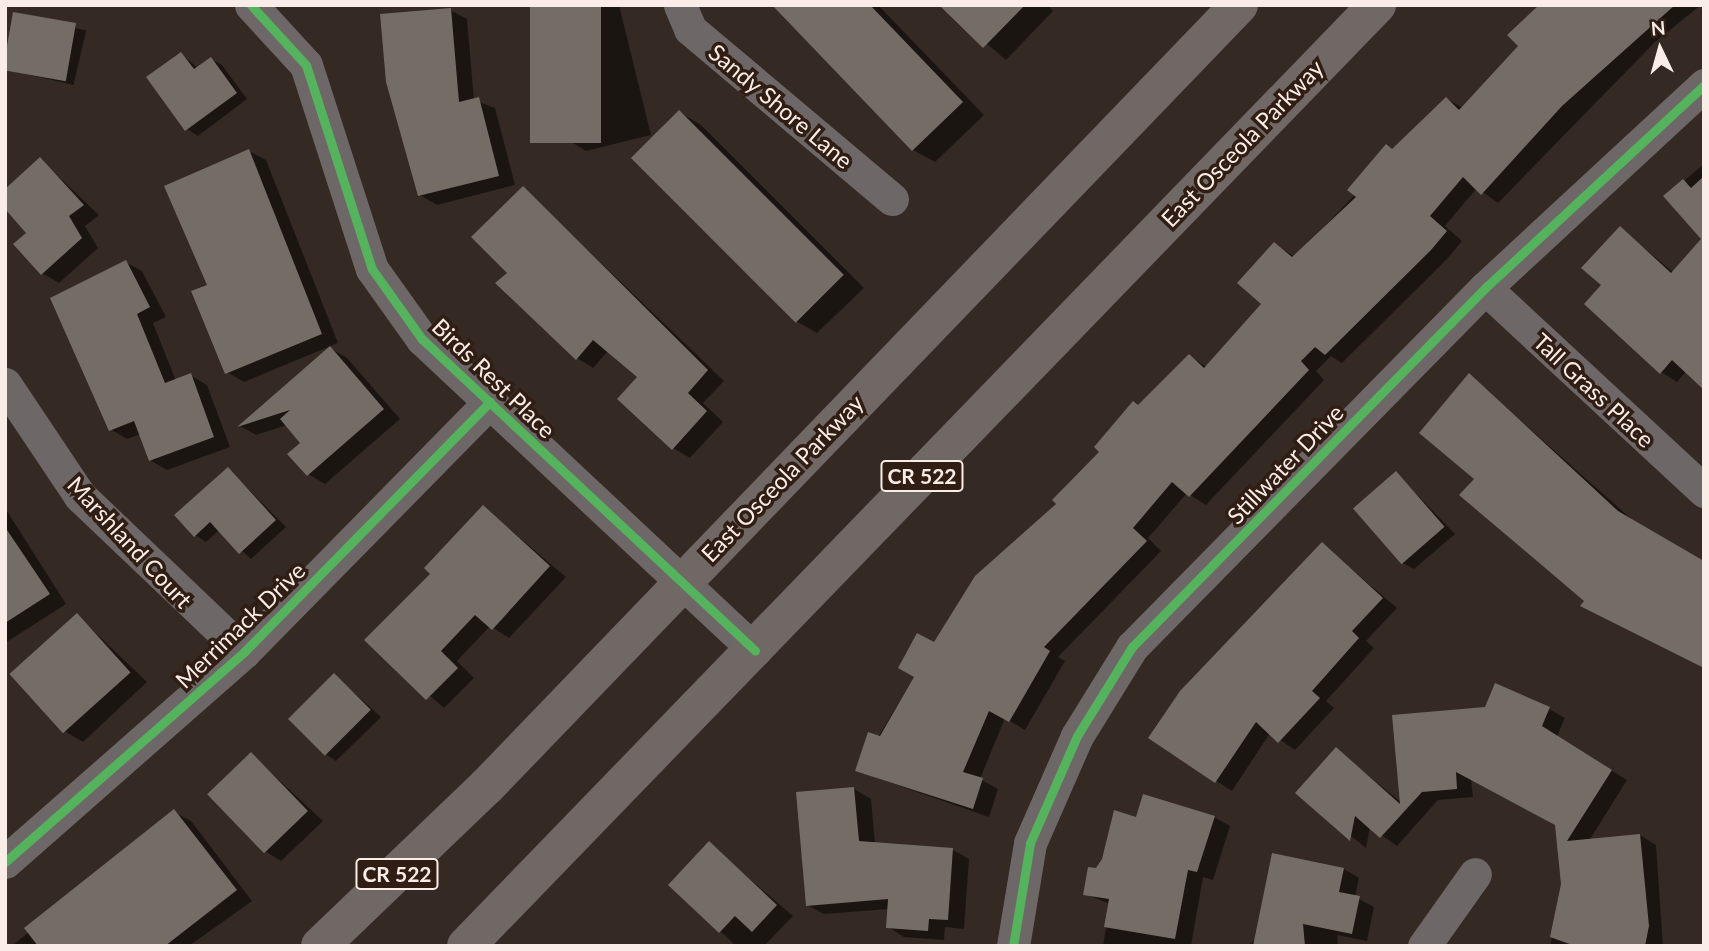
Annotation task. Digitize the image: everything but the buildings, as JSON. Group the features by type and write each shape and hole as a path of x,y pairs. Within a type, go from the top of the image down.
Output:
{"main road":[{"name":"East Osceola Parkway","path":"320,946 487,786 1239,5"},
{"name":"East Osceola Parkway","path":"466,946 755,651 1377,5"}],"street":[{"name":"Birds Rest Place","path":"251,5 306,65 372,270 422,339 755,651"},
{"name":"Sandy Shore Lane","path":"680,5 690,29 892,199"},
{"name":"Stillwater Drive","path":"1013,946 1030,843 1077,736 1132,647 1485,288 1704,85"},
{"name":"Tall Grass Place","path":"1485,288 1704,491"},
{"name":"Marshland Court","path":"5,384 80,496 179,597 244,652"},
{"name":"Merrimack Drive","path":"5,862 244,652 489,402"},
{"path":"1424,946 1475,874"}],"cycle path":[{"path":"251,5 306,65 372,269 422,339 755,651"},
{"path":"1013,946 1030,843 1077,736 1132,647 1485,288 1704,85"},
{"path":"5,862 244,652 490,402"}]}
